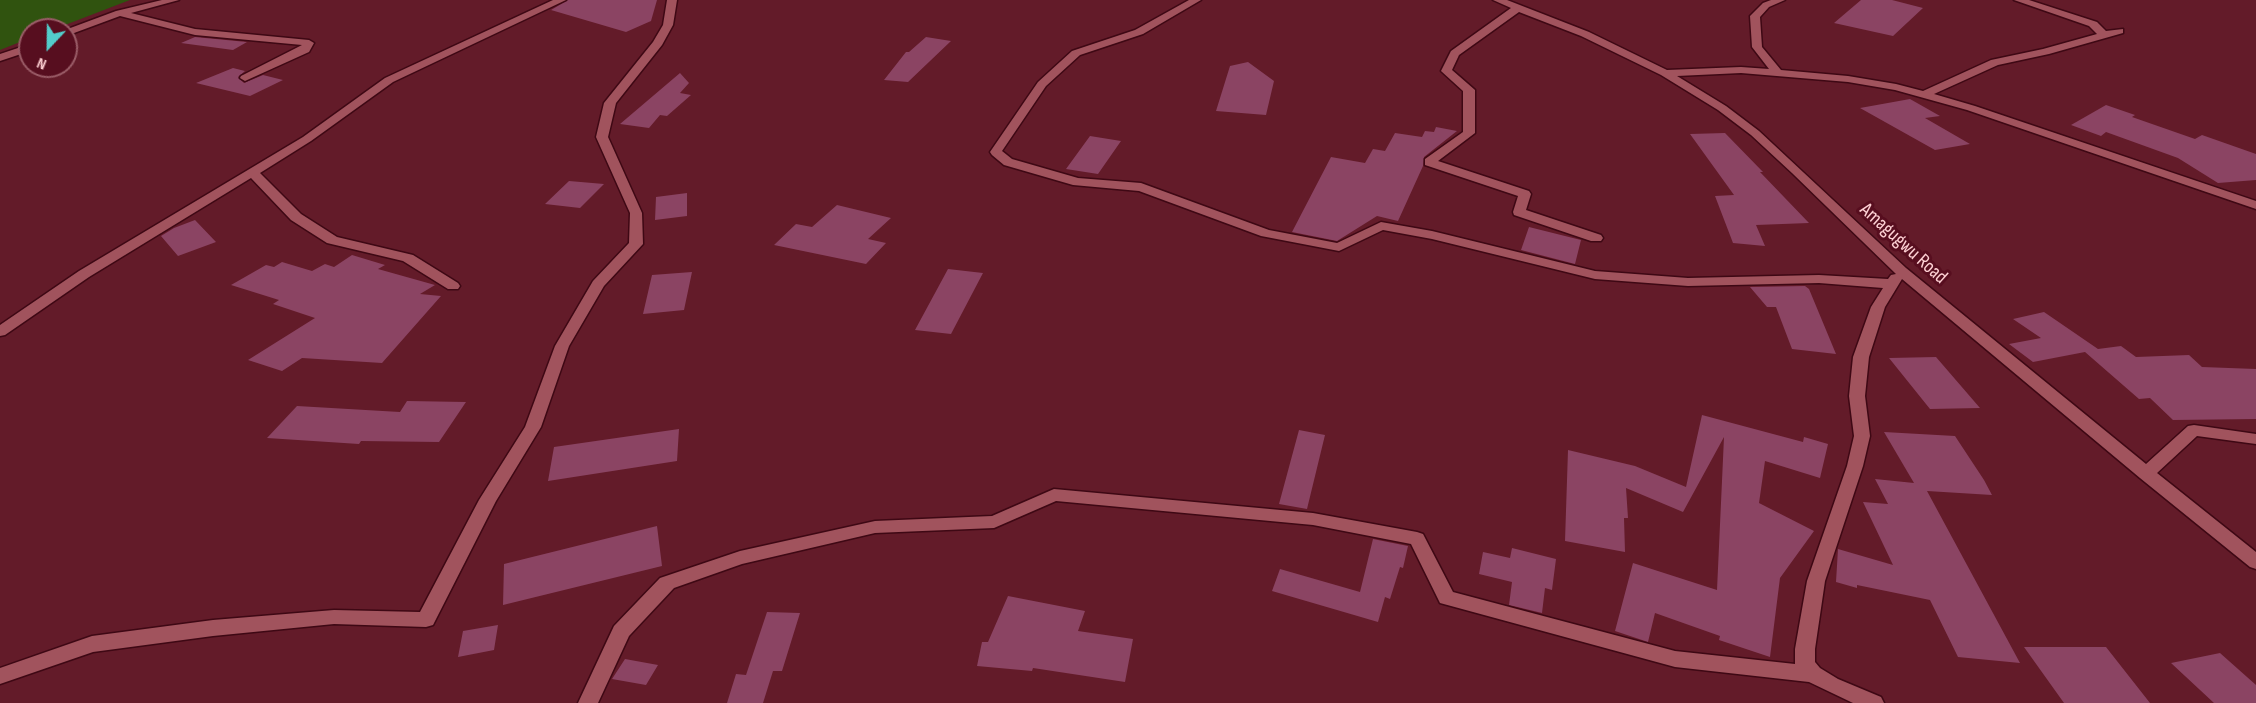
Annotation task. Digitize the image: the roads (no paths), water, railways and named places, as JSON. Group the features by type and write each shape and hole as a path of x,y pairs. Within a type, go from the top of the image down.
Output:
{"street":[{"path":"78,28 119,13 174,0"},
{"path":"0,332 84,274 307,139 389,80 561,0"},
{"path":"0,676 92,644 114,641 213,628 334,617 426,620 488,500 533,427 562,346 598,284 636,244 636,213 602,137 610,104 658,43 668,25 672,0"},
{"path":"1196,0 1139,32 1076,53 1041,84 996,152 1008,162 1077,182 1141,187 1266,233 1339,247 1381,226 1432,235 1594,275 1688,282 1897,277"},
{"name":"Amagugwu Road","path":"1498,0 1585,34 1665,73 1714,103 1755,133 1897,277 2256,562"},
{"path":"1777,72 1757,47 1755,16 1766,5 1780,0"},
{"path":"2019,0 2093,24 2104,35"},
{"path":"1518,8 1455,53 1446,71 1469,90 1469,134 1429,162 1525,195 1519,212 1596,238"},
{"path":"119,13 195,32 309,43 305,50 245,78"},
{"path":"1926,94 1995,62 2045,52 2119,31"},
{"path":"0,58 18,51"},
{"path":"1665,73 1714,70 1777,72 1877,83 1926,94 2256,205"},
{"path":"252,173 296,217 332,240 408,258 453,286"},
{"path":"1874,703 1831,685 1813,674 1804,664 1816,581 1855,466 1862,436 1857,396 1861,357 1878,307 1897,277"},
{"path":"2146,474 2194,430 2256,439"},
{"path":"588,703 621,631 667,583 740,558 875,527 994,522 1054,495 1313,519 1417,538 1447,598 1675,659 1813,674"}]}
